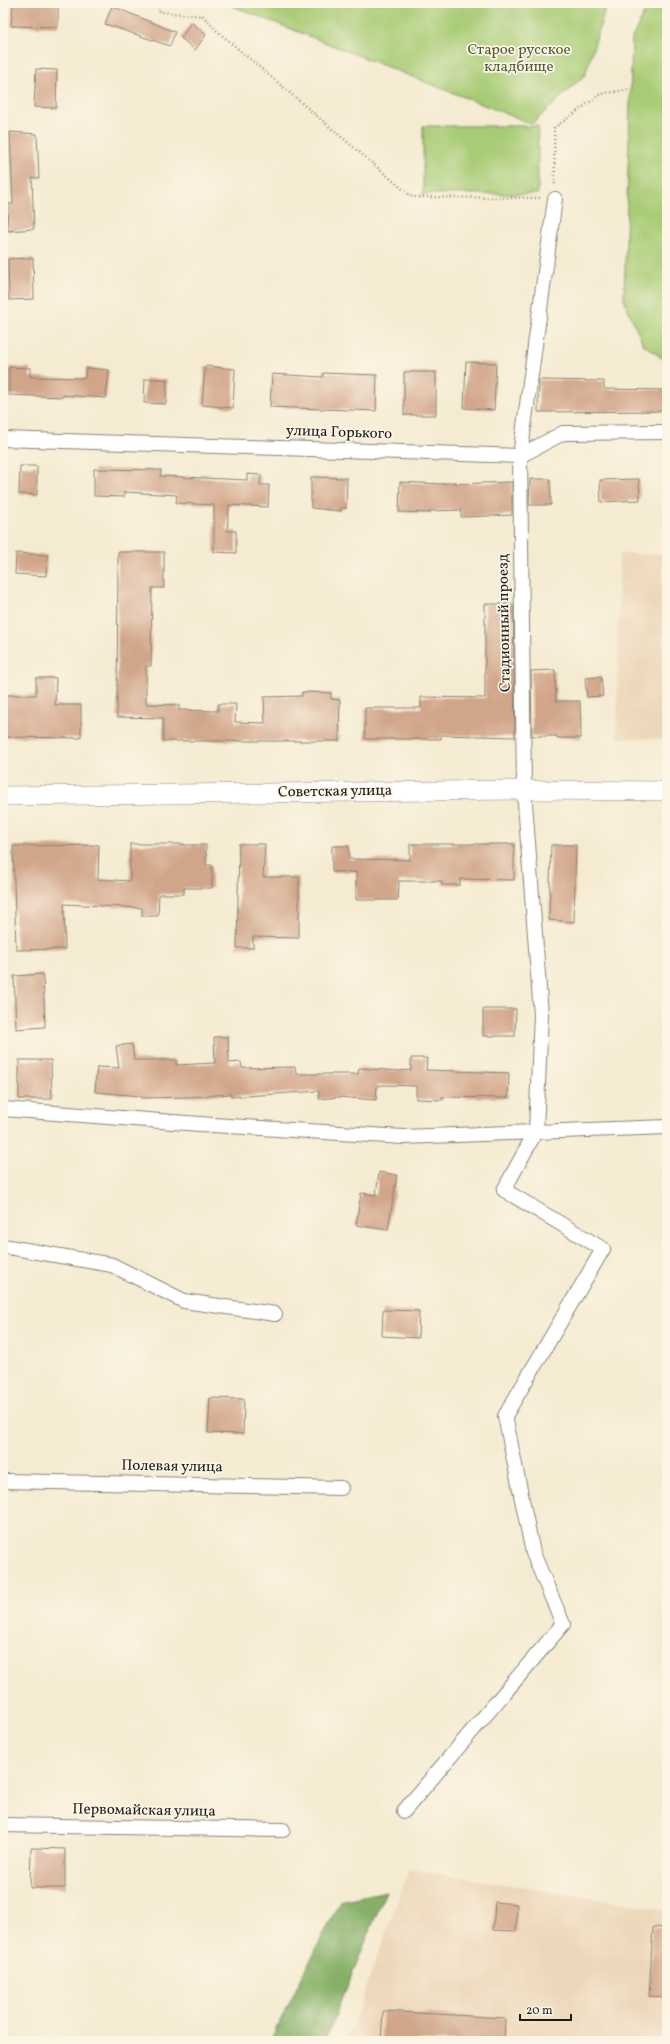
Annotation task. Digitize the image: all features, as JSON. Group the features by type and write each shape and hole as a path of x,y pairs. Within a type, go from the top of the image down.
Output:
{"main road":[{"name":"Советская улица","path":"3,796 524,790 667,791"}],"street":[{"name":"Стадионный проезд","path":"536,1131 541,1014 524,790 520,456 555,199"},
{"path":"520,456 563,433 667,432"},
{"name":"улица Горького","path":"3,439 520,456"},
{"path":"3,1109 214,1125 403,1136 667,1127"},
{"path":"404,1811 563,1624 533,1553 505,1416 603,1249 504,1190 536,1131"},
{"path":"3,1246 112,1265 184,1301 275,1314"},
{"name":"Полевая улица","path":"3,1481 341,1488"},
{"name":"Первомайская улица","path":"3,1825 283,1830"}],"path":[{"path":"157,3 160,12 203,16 216,30 412,197 555,199 554,128 601,94 631,89"}],"shaded area":[{"path":"619,554 663,554 664,739 617,738"},
{"path":"409,1869 667,1910 667,2041 347,2041"}],"green space":[{"name":"Старое русское кладбище","path":"225,3 607,3 585,75 532,124"},
{"path":"649,3 667,3 667,362 643,344 624,300 632,38"},
{"path":"423,126 538,126 538,194 423,194"},
{"path":"386,1891 325,2041 270,2041 340,1901"}],"building":[{"path":"13,3 58,3 58,27 11,26"},
{"path":"112,6 175,32 170,46 105,24"},
{"path":"191,22 206,35 195,50 181,38"},
{"path":"36,69 57,70 56,108 34,107"},
{"path":"10,132 37,134 39,178 32,178 34,229 8,231 7,204 13,204"},
{"path":"33,258 34,299 9,300 8,259"},
{"path":"466,362 496,363 494,410 464,408"},
{"path":"205,366 235,369 233,408 202,405"},
{"path":"9,367 30,368 30,377 85,378 86,368 109,370 106,398 63,395 63,397 9,395"},
{"path":"404,372 436,372 436,415 404,415"},
{"path":"323,373 377,375 376,411 270,407 272,374 323,377"},
{"path":"145,379 167,379 166,404 144,403"},
{"path":"539,380 604,381 604,389 667,390 667,411 538,412"},
{"path":"20,466 37,466 37,495 19,494"},
{"path":"94,469 161,470 160,476 247,480 247,474 261,475 260,485 269,485 268,507 229,505 227,531 236,531 236,553 214,552 214,505 176,503 177,495 124,492 124,497 94,496"},
{"path":"311,477 347,478 346,508 341,508 341,511 311,508"},
{"path":"530,479 550,479 551,505 529,505"},
{"path":"639,479 640,500 601,502 600,480"},
{"path":"400,482 441,484 456,482 456,484 512,482 512,515 461,517 461,510 430,511 430,513 399,512"},
{"path":"118,552 164,552 164,588 152,588 151,666 146,666 146,704 179,705 179,710 218,711 218,704 236,704 235,722 265,723 264,697 302,696 302,692 331,693 331,699 340,700 339,741 163,741 163,718 117,717"},
{"path":"16,553 47,555 46,576 15,574"},
{"path":"485,604 513,604 515,737 441,735 441,739 365,739 365,708 421,708 421,697 485,698"},
{"path":"555,670 556,701 580,701 581,738 532,736 531,671"},
{"path":"601,677 603,696 587,697 585,678"},
{"path":"36,678 56,678 55,705 81,705 81,738 4,737 4,695 36,695"},
{"path":"130,844 206,845 206,865 212,865 212,888 184,888 184,894 159,894 158,916 142,916 142,908 64,904 65,949 16,950 13,846 99,845 98,879 130,881"},
{"path":"239,844 265,844 263,877 299,877 299,938 253,937 253,948 237,948"},
{"path":"410,844 514,844 514,880 460,879 460,885 442,885 442,881 399,881 398,900 356,900 356,872 332,872 332,846 349,846 349,859 410,860"},
{"path":"551,845 576,845 574,922 549,920"},
{"path":"43,974 45,1027 16,1029 14,976"},
{"path":"483,1009 516,1009 515,1036 483,1036"},
{"path":"214,1037 228,1037 229,1063 241,1062 242,1068 295,1067 296,1074 358,1074 359,1068 399,1071 411,1070 411,1058 427,1058 426,1070 509,1073 508,1098 442,1097 442,1100 416,1099 416,1086 384,1085 377,1086 376,1100 338,1097 319,1099 319,1091 231,1097 231,1094 142,1098 141,1096 95,1092 97,1067 119,1068 116,1046 132,1044 134,1060 176,1060 176,1065 215,1063"},
{"path":"19,1060 51,1060 52,1099 19,1099"},
{"path":"379,1172 397,1175 388,1230 356,1225 361,1193 376,1195"},
{"path":"383,1310 419,1311 418,1338 382,1336"},
{"path":"210,1398 244,1399 243,1434 208,1433"},
{"path":"31,1848 65,1849 65,1888 30,1888"},
{"path":"495,1902 517,1904 516,1931 493,1930"},
{"path":"653,1927 667,1928 667,1997 649,1996"},
{"path":"383,2011 505,2018 504,2041 381,2041"}]}
